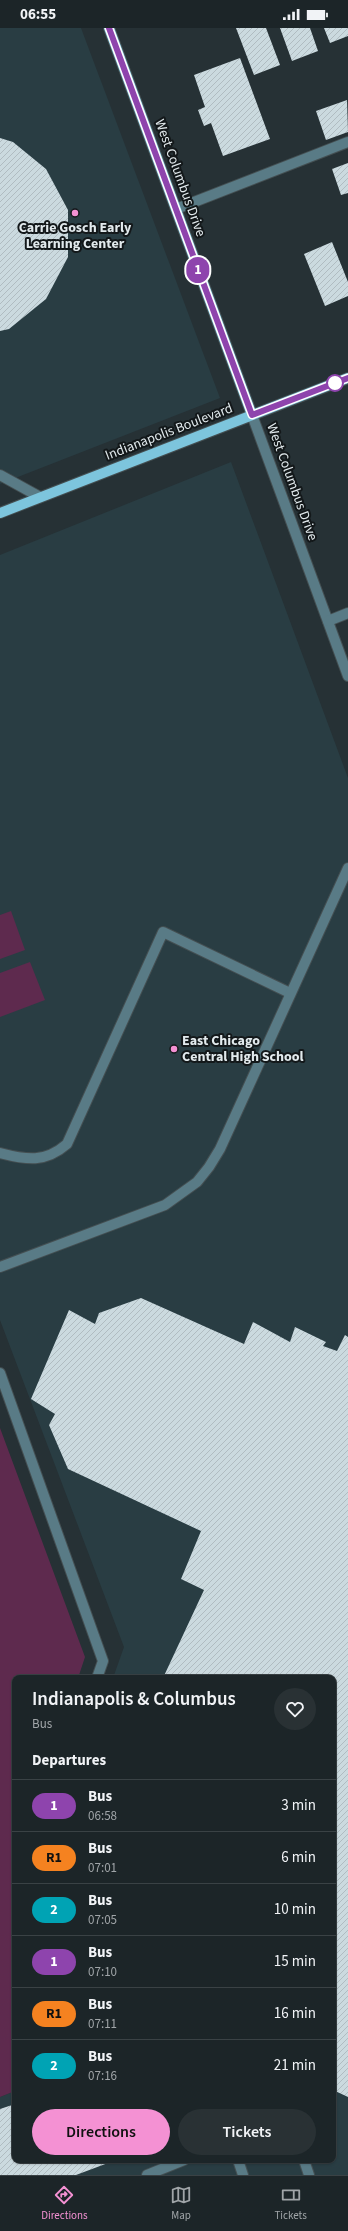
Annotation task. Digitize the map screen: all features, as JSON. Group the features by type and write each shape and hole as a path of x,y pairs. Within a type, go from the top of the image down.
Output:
{"main road":[{"name":"West Columbus Drive","path":"109,28 252,415"},
{"name":"Indianapolis Boulevard","path":"0,513 348,378"}],"street":[{"path":"176,209 348,142"},
{"name":"West Columbus Drive","path":"252,415 348,676"},
{"path":"0,474 40,497"},
{"path":"328,621 348,613"},
{"path":"0,1267 165,1205 197,1182 209,1167 220,1149 290,992 348,868"},
{"path":"0,1153 16,1157 40,1159 56,1154 67,1144 163,932 290,992"},
{"path":"0,1373 103,1660 98,1675"},
{"path":"147,2175 177,2163"},
{"path":"239,2163 243,2175"},
{"path":"305,2163 309,2175"}],"shaded area":[{"name":"Carrie Gosch Early Learning Center","path":"0,28 81,28 220,398 0,484"},
{"name":"East Chicago Central High School","path":"231,462 348,778 348,2175 0,2175 0,2097 12,2092 12,2163 336,2163 336,1675 114,1675 124,1647 0,1320 0,555"},
{"path":"11,911 25,950 0,959 0,915"},
{"path":"30,962 45,1000 0,1017 0,973"},
{"path":"0,1428 85,1657 79,1675 12,1675 12,2092 0,2097"}],"building":[{"path":"236,28 266,28 280,65 254,75"},
{"path":"280,28 310,28 318,51 292,61"},
{"path":"324,28 348,28 348,36 330,43"},
{"path":"240,58 270,139 223,156 211,123 204,126 198,110 205,107 194,75"},
{"path":"347,100 348,132 326,140 316,111"},
{"path":"0,138 13,142 46,169 68,210 68,257 46,299 9,329 0,331"},
{"path":"348,163 348,193 341,195 332,169"},
{"path":"332,242 348,282 348,296 325,306 304,254"},
{"path":"141,1298 244,1344 253,1322 290,1342 295,1327 326,1342 323,1346 337,1351 345,1335 348,1337 348,2097 336,2091 336,1675 164,1675 204,1590 181,1579 201,1531 68,1469 49,1425 55,1414 31,1399 69,1310 95,1324 99,1313"},
{"path":"12,2105 12,2163 108,2163 76,2175 0,2175 0,2109"}],"bus line":[{"name":"1","path":"109,28 252,415 348,378"}],"place":[{"name":"Carrie Gosch Early Learning Center","path":"75,213"},
{"name":"East Chicago Central High School","path":"174,1049"}]}
